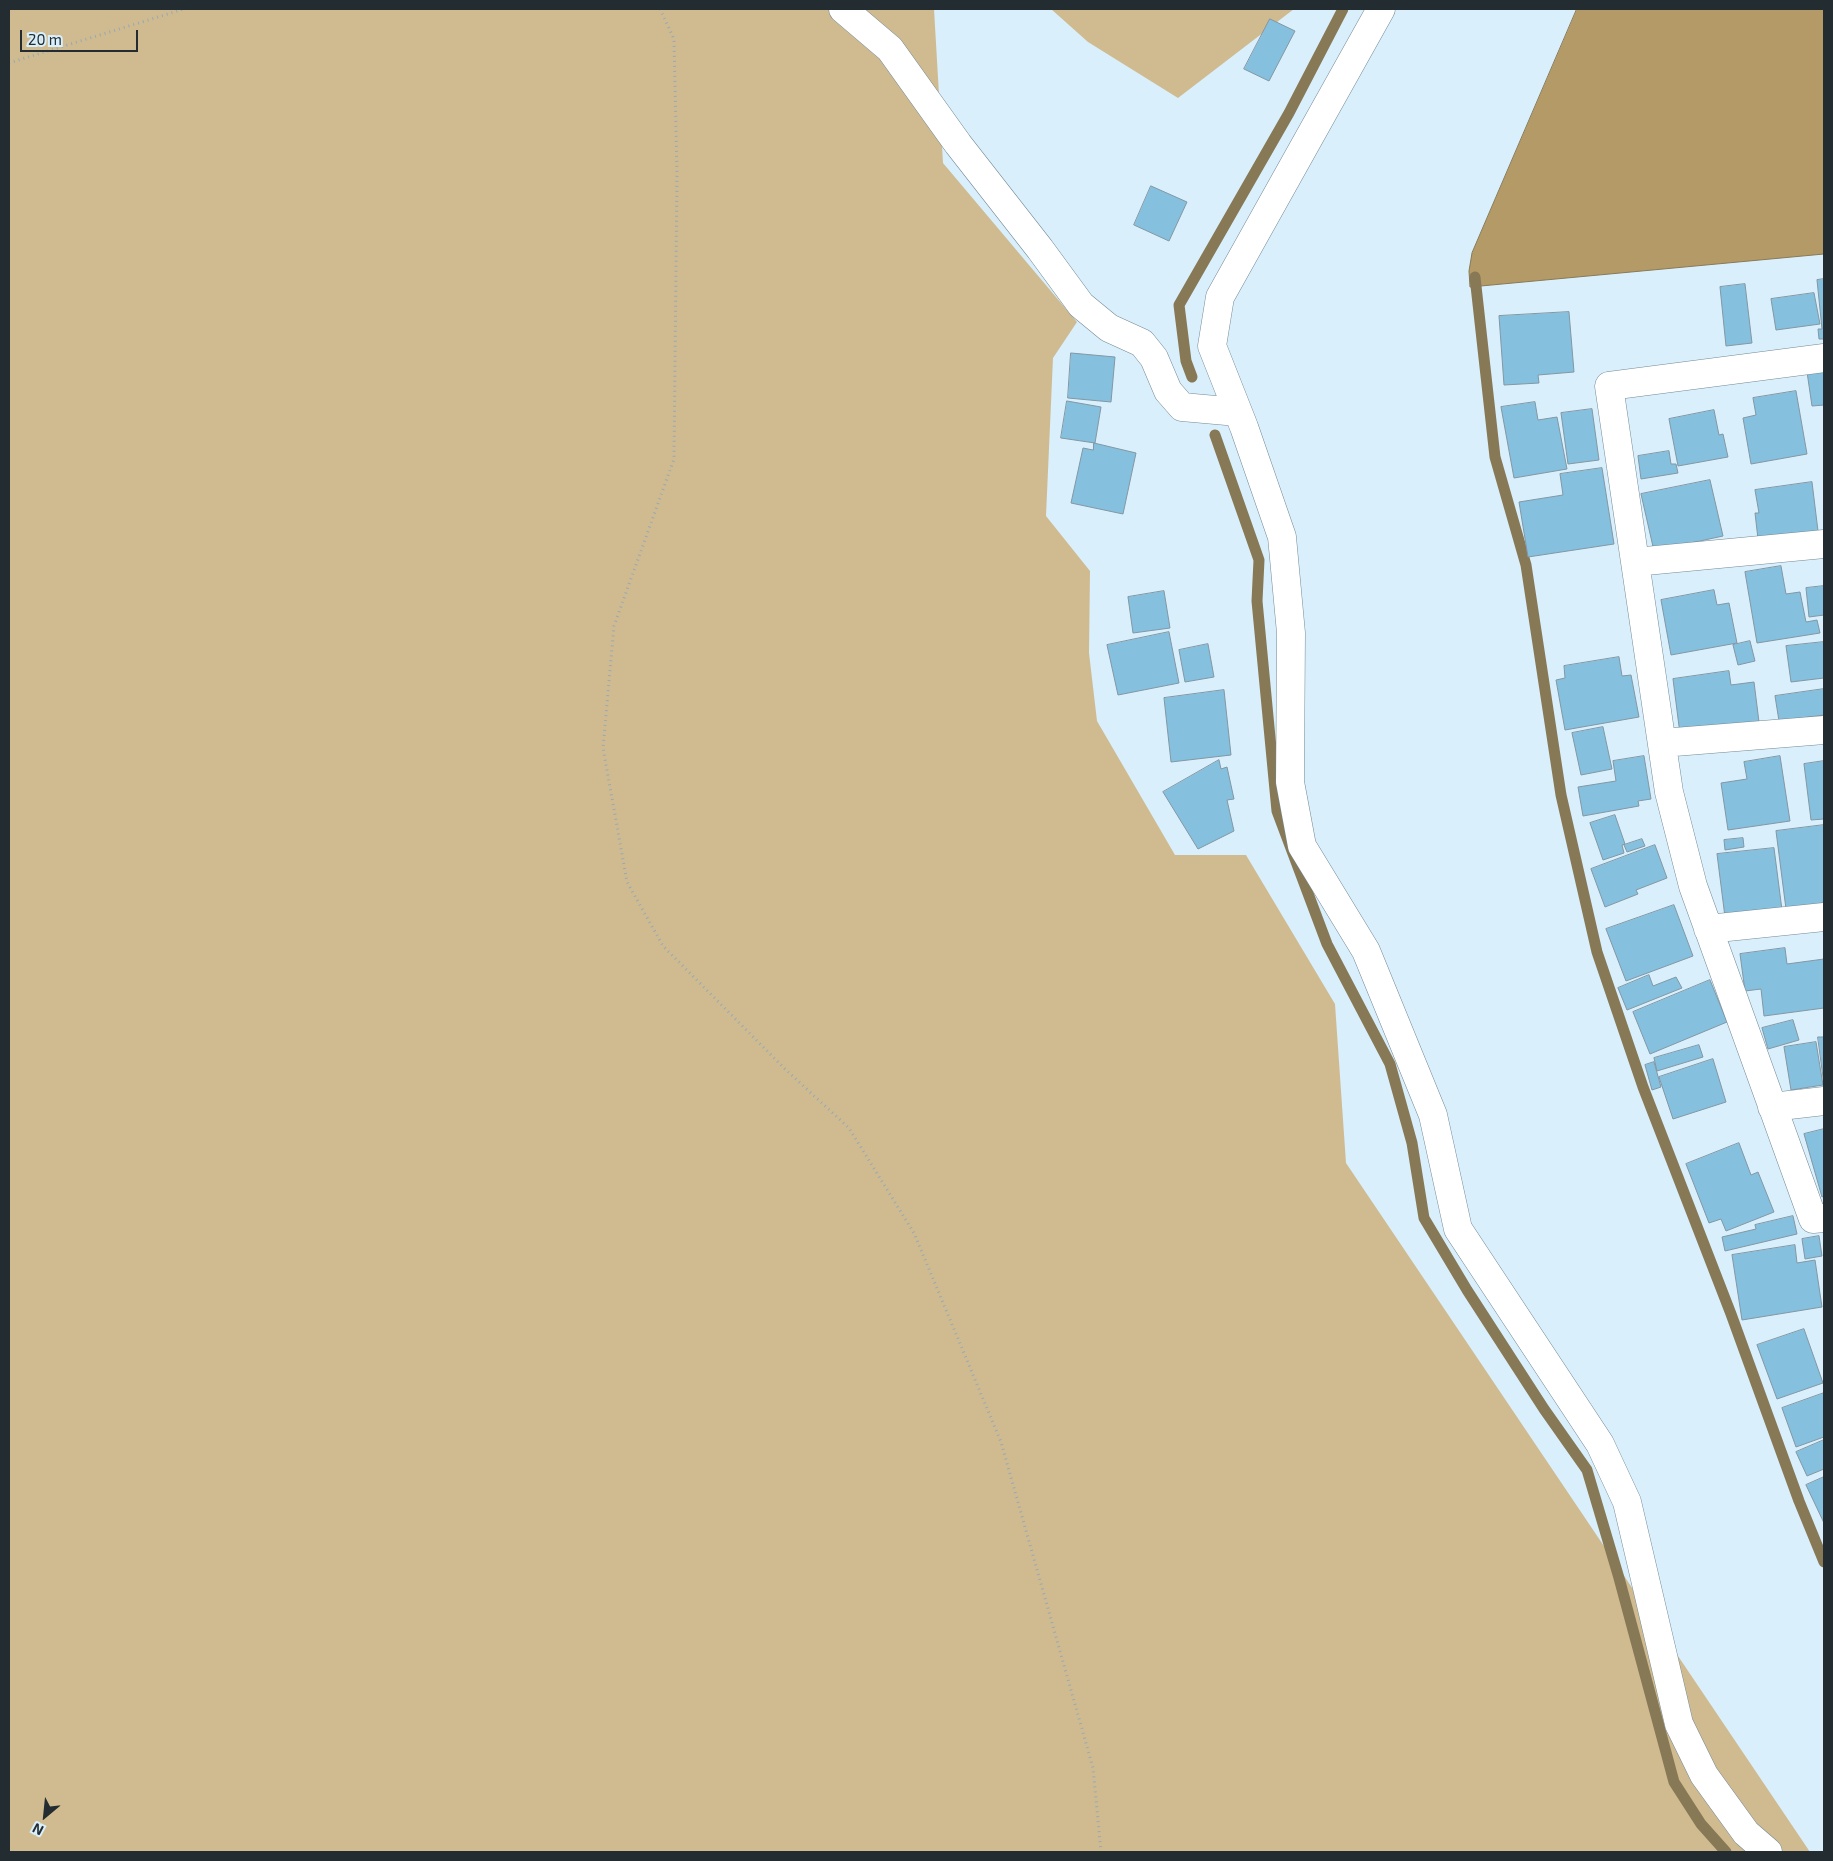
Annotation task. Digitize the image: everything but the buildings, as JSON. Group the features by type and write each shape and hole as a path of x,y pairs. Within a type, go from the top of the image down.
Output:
{"street":[{"path":"843,9 890,49 958,144 1081,305 1109,328 1142,343 1154,358 1168,391 1182,407 1238,412"},
{"path":"1381,9 1220,297 1212,346 1238,412 1282,537 1291,633 1290,782 1302,846 1370,960 1433,1115 1458,1229 1600,1444 1627,1502 1679,1724 1704,1775 1746,1832 1768,1852"},
{"path":"1824,358 1609,386 1669,792 1693,886 1813,1219 1824,1218"},
{"path":"1635,562 1824,544"},
{"path":"1662,743 1824,730"},
{"path":"1708,929 1824,918"},
{"path":"1772,1106 1824,1101"}],"path":[{"path":"9,63 184,9"},
{"path":"660,9 674,39 677,174 674,459 614,626 604,748 627,882 663,946 785,1069 850,1128 914,1233 1001,1442 1093,1768 1101,1852"}],"shaded area":[{"path":"9,9 934,9 943,163 1077,322 1053,358 1046,516 1090,571 1089,653 1097,721 1175,855 1246,855 1335,1004 1346,1163 1810,1852 9,1852"},
{"path":"1051,9 1294,9 1178,98 1088,42"},
{"path":"1577,9 1824,9 1824,254 1470,287 1469,271 1472,253"}],"waterway":[{"path":"1192,377 1186,361 1179,305 1289,113 1343,9"},
{"path":"1475,277 1495,457 1526,565 1561,795 1597,952 1643,1087 1731,1314 1799,1501 1824,1562"},
{"path":"1215,435 1259,560 1257,601 1277,811 1327,944 1390,1064 1412,1143 1424,1218 1467,1290 1544,1409 1587,1470 1619,1578 1674,1782 1701,1824 1726,1852"}]}
